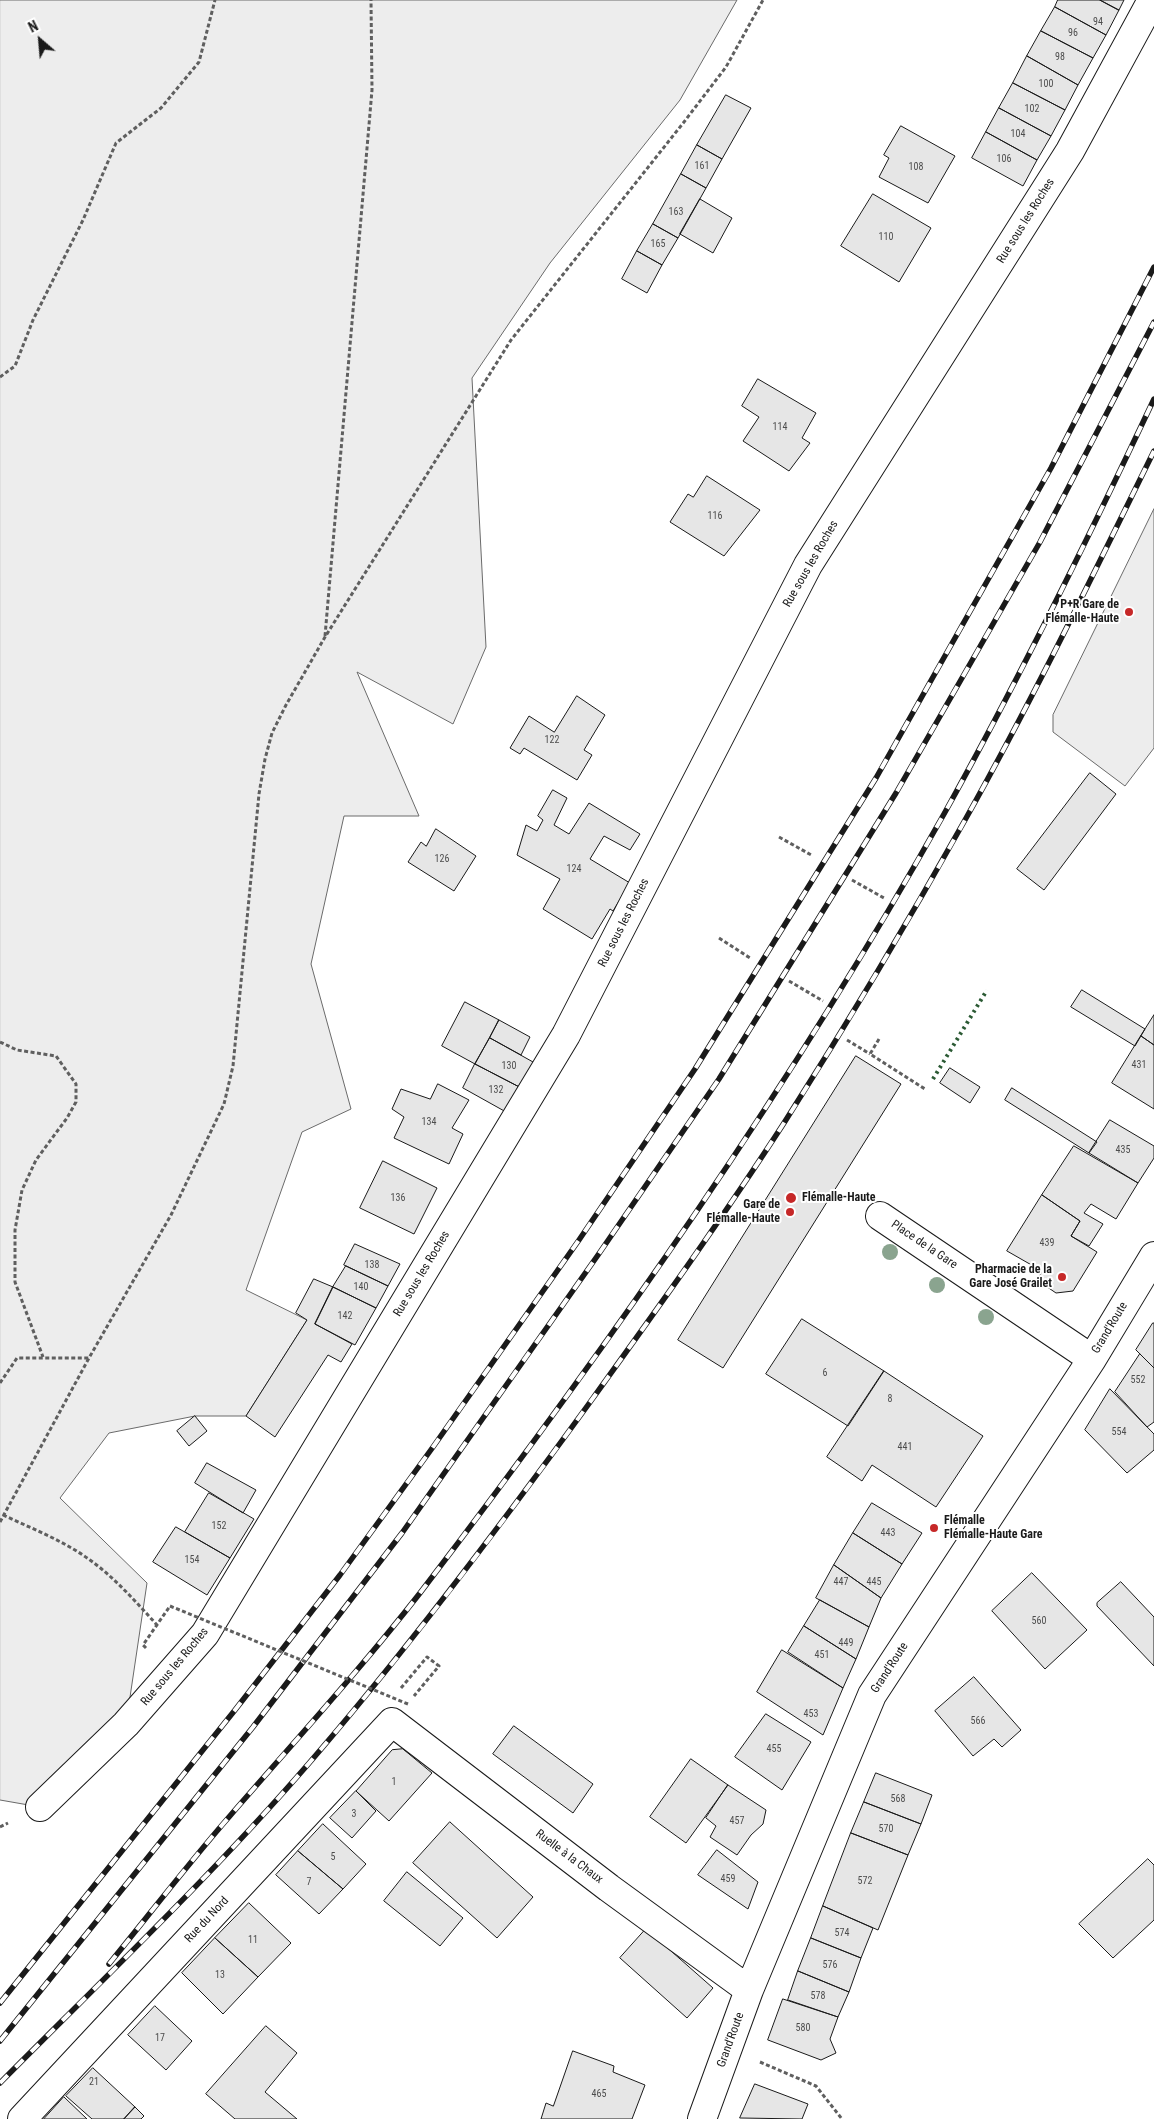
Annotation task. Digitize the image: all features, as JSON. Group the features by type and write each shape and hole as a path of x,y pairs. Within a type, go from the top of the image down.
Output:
{"street":[{"name":"Rue sous les Roches","path":"40,1807 126,1724 205,1634 566,1035 808,565 1070,151 1152,0"},
{"name":"Place de la Gare","path":"880,1216 1092,1359"},
{"name":"Grand'Route","path":"702,2119 749,1990 872,1695 1092,1359 1154,1256"},
{"name":"Ruelle à la Chaux","path":"392,1722 609,1888 749,1990"},
{"name":"Rue du Nord","path":"22,2119 392,1722"}],"path":[{"path":"0,377 15,366 33,320 83,220 116,143 160,108 199,62 215,0"},
{"path":"325,637 372,90 371,0"},
{"path":"0,1522 171,1215 224,1104 232,1066 259,794 272,732 286,704 325,637 511,340 726,67 763,0"},
{"path":"779,837 813,856"},
{"path":"852,880 884,898"},
{"path":"718,938 750,958"},
{"path":"790,981 823,1001"},
{"path":"870,1054 879,1039"},
{"path":"847,1040 925,1089"},
{"path":"0,1042 17,1050 56,1056 76,1084 76,1102 68,1118 36,1160 22,1190 15,1230 15,1282 43,1357"},
{"path":"0,1383 18,1358 90,1358"},
{"path":"4,1516 64,1544 90,1560 115,1580 157,1625"},
{"path":"170,1606 408,1704 439,1666 427,1657 399,1691"},
{"path":"728,2048 816,2086 842,2119"}],"shaded area":[{"path":"0,0 737,0 680,100 550,263 472,378 486,647 453,724 357,672 419,816 344,816 311,964 351,1109 302,1132 246,1290 307,1320 246,1416 195,1416 109,1433 60,1498 147,1583 126,1724 40,1807 0,1800"},
{"name":"P+R Gare de Flémalle-Haute","path":"1154,509 1154,748 1125,786 1053,732 1053,715"}],"building":[{"path":"1058,0 1100,0 1119,10 1106,35 1055,7"},
{"path":"1100,0 1124,0 1119,10"},
{"path":"1055,7 1106,35 1093,58 1041,31"},
{"path":"1041,31 1093,58 1078,85 1027,56"},
{"path":"1027,56 1078,85 1065,110 1013,83"},
{"path":"1013,83 1065,110 1051,136 999,108"},
{"path":"726,95 751,108 722,159 697,145"},
{"path":"999,108 1051,136 1037,160 986,132"},
{"path":"901,126 955,156 928,203 879,177 889,158 884,155"},
{"path":"986,132 1037,160 1023,186 972,158"},
{"path":"697,145 722,159 706,188 681,174"},
{"path":"681,174 706,188 678,238 653,224"},
{"path":"873,194 931,228 899,282 841,246"},
{"path":"700,199 732,218 713,253 680,234"},
{"path":"653,224 678,238 662,265 637,251"},
{"path":"637,251 662,265 647,293 622,279"},
{"path":"758,379 816,413 802,438 810,443 789,471 743,441 759,417 742,406"},
{"path":"707,476 760,510 724,556 670,522 688,494 693,497"},
{"path":"577,696 605,715 584,750 592,755 577,780 524,748 520,754 510,748 529,716 554,732"},
{"path":"1090,773 1116,794 1044,890 1017,869"},
{"path":"553,790 567,798 554,825 569,834 589,803 640,834 630,850 604,836 590,859 630,883 613,911 610,909 592,939 543,909 560,879 517,855 526,825 537,831 543,820 538,816"},
{"path":"436,829 476,856 454,891 408,862 421,842 426,846"},
{"path":"1082,990 1145,1029 1135,1046 1071,1007"},
{"path":"465,1002 499,1020 475,1064 442,1046"},
{"path":"1154,1015 1154,1045 1141,1036"},
{"path":"499,1020 530,1037 521,1055 490,1038"},
{"path":"1141,1036 1154,1045 1154,1109 1112,1083"},
{"path":"490,1038 542,1067 529,1092 475,1064"},
{"name":"Gare de Flémalle-Haute","path":"856,1056 901,1084 723,1368 678,1340"},
{"path":"475,1064 529,1092 515,1117 463,1088"},
{"path":"950,1068 980,1087 970,1103 940,1083"},
{"path":"438,1084 469,1100 452,1128 463,1134 449,1164 394,1138 404,1117 392,1109 401,1089 430,1099"},
{"path":"1012,1088 1097,1142 1089,1153 1005,1100"},
{"path":"1110,1120 1154,1146 1154,1158 1138,1183 1089,1153"},
{"path":"1074,1146 1138,1183 1116,1219 1091,1204 1084,1213 1103,1224 1089,1246 1071,1236 1080,1221 1042,1195"},
{"path":"383,1161 437,1188 414,1234 360,1208"},
{"path":"1042,1195 1080,1221 1071,1236 1097,1252 1073,1291 1056,1293 1037,1280 1042,1271 1007,1251"},
{"path":"355,1244 400,1264 388,1286 344,1265"},
{"path":"346,1266 388,1286 376,1308 333,1287"},
{"path":"314,1279 333,1287 315,1324 352,1344 341,1362 328,1355 275,1437 246,1416 307,1320 296,1313"},
{"path":"333,1287 376,1308 355,1345 315,1324"},
{"path":"802,1319 884,1371 848,1426 766,1374"},
{"path":"1154,1323 1154,1368 1136,1350"},
{"path":"1140,1354 1154,1368 1154,1422 1147,1427 1115,1392"},
{"path":"884,1371 983,1436 936,1507 872,1465 862,1481 827,1457"},
{"path":"1110,1389 1154,1434 1154,1450 1127,1473 1085,1430"},
{"path":"195,1416 207,1431 189,1446 177,1431"},
{"path":"207,1463 256,1490 243,1513 195,1483"},
{"path":"209,1493 254,1519 230,1558 185,1532"},
{"path":"872,1503 922,1533 902,1564 853,1533"},
{"path":"176,1527 230,1558 207,1595 153,1562"},
{"path":"853,1533 902,1564 881,1598 834,1565"},
{"path":"834,1565 881,1598 869,1627 816,1598"},
{"path":"1032,1573 1087,1630 1045,1669 992,1611"},
{"path":"1121,1582 1154,1617 1154,1666 1097,1606 1097,1603"},
{"path":"820,1600 869,1627 856,1659 804,1626"},
{"path":"804,1626 856,1659 843,1688 788,1652"},
{"path":"782,1650 843,1688 823,1735 757,1692"},
{"path":"974,1677 1021,1730 1002,1747 994,1739 973,1756 935,1711"},
{"path":"766,1714 811,1742 782,1790 735,1757"},
{"path":"514,1726 593,1784 573,1813 493,1754"},
{"path":"403,1749 432,1773 389,1821 356,1791 392,1750"},
{"path":"691,1759 728,1785 686,1843 650,1817"},
{"path":"876,1773 932,1795 921,1824 864,1802"},
{"path":"728,1785 766,1810 763,1824 751,1835 737,1855 710,1837 716,1826 706,1818"},
{"path":"356,1791 376,1811 352,1838 330,1818"},
{"path":"864,1802 921,1824 908,1855 851,1833"},
{"path":"450,1822 533,1897 497,1938 413,1863"},
{"path":"323,1824 366,1864 343,1889 298,1851"},
{"path":"851,1833 908,1855 878,1930 823,1906"},
{"path":"717,1850 758,1882 748,1909 698,1875"},
{"path":"298,1851 343,1889 319,1914 276,1875"},
{"path":"1148,1859 1154,1865 1154,1920 1113,1958 1079,1924"},
{"path":"407,1872 463,1918 440,1946 384,1901"},
{"path":"249,1903 291,1943 258,1977 215,1938"},
{"path":"823,1906 873,1928 861,1958 811,1938"},
{"path":"646,1929 713,1988 687,2018 620,1958"},
{"path":"215,1938 258,1977 223,2014 182,1973"},
{"path":"811,1938 861,1958 849,1992 798,1971"},
{"path":"798,1971 849,1992 838,2017 788,2000"},
{"path":"783,1999 838,2017 830,2039 836,2053 821,2060 768,2040"},
{"path":"155,2006 192,2041 166,2070 128,2035"},
{"path":"266,2026 297,2053 265,2092 297,2119 235,2119 206,2094"},
{"path":"573,2051 614,2066 613,2072 645,2085 632,2119 541,2119 546,2103 553,2106"},
{"path":"93,2068 135,2107 124,2119 92,2119 66,2096"},
{"path":"755,2084 808,2104 802,2119 740,2118"},
{"path":"64,2097 87,2119 44,2119"},
{"path":"135,2107 144,2116 141,2119 124,2119"}],"railway":[{"path":"0,2003 235,1710 340,1575 579,1240 695,1069 876,778 1051,468 1154,267"},
{"path":"0,2041 253,1727 402,1533 598,1255 719,1079 896,793 1040,542 1154,322"},
{"path":"109,1964 214,1835 350,1678 420,1593 561,1405 696,1212 761,1115 885,916 944,814 1052,608 1154,399"},
{"path":"0,2083 205,1877 322,1748 391,1664 491,1536 663,1300 784,1123 854,1011 922,896 1015,729 1154,451"}],"hedge":[{"path":"933,1079 987,990"}],"place":[{"name":"P+R Gare de Flémalle-Haute","path":"1129,612"},
{"name":"Flémalle-Haute","path":"791,1198"},
{"name":"Gare de Flémalle-Haute","path":"790,1212"},
{"name":"Pharmacie de la Gare José Grailet","path":"1062,1277"},
{"name":"Flémalle Flémalle-Haute Gare","path":"934,1528"}]}
